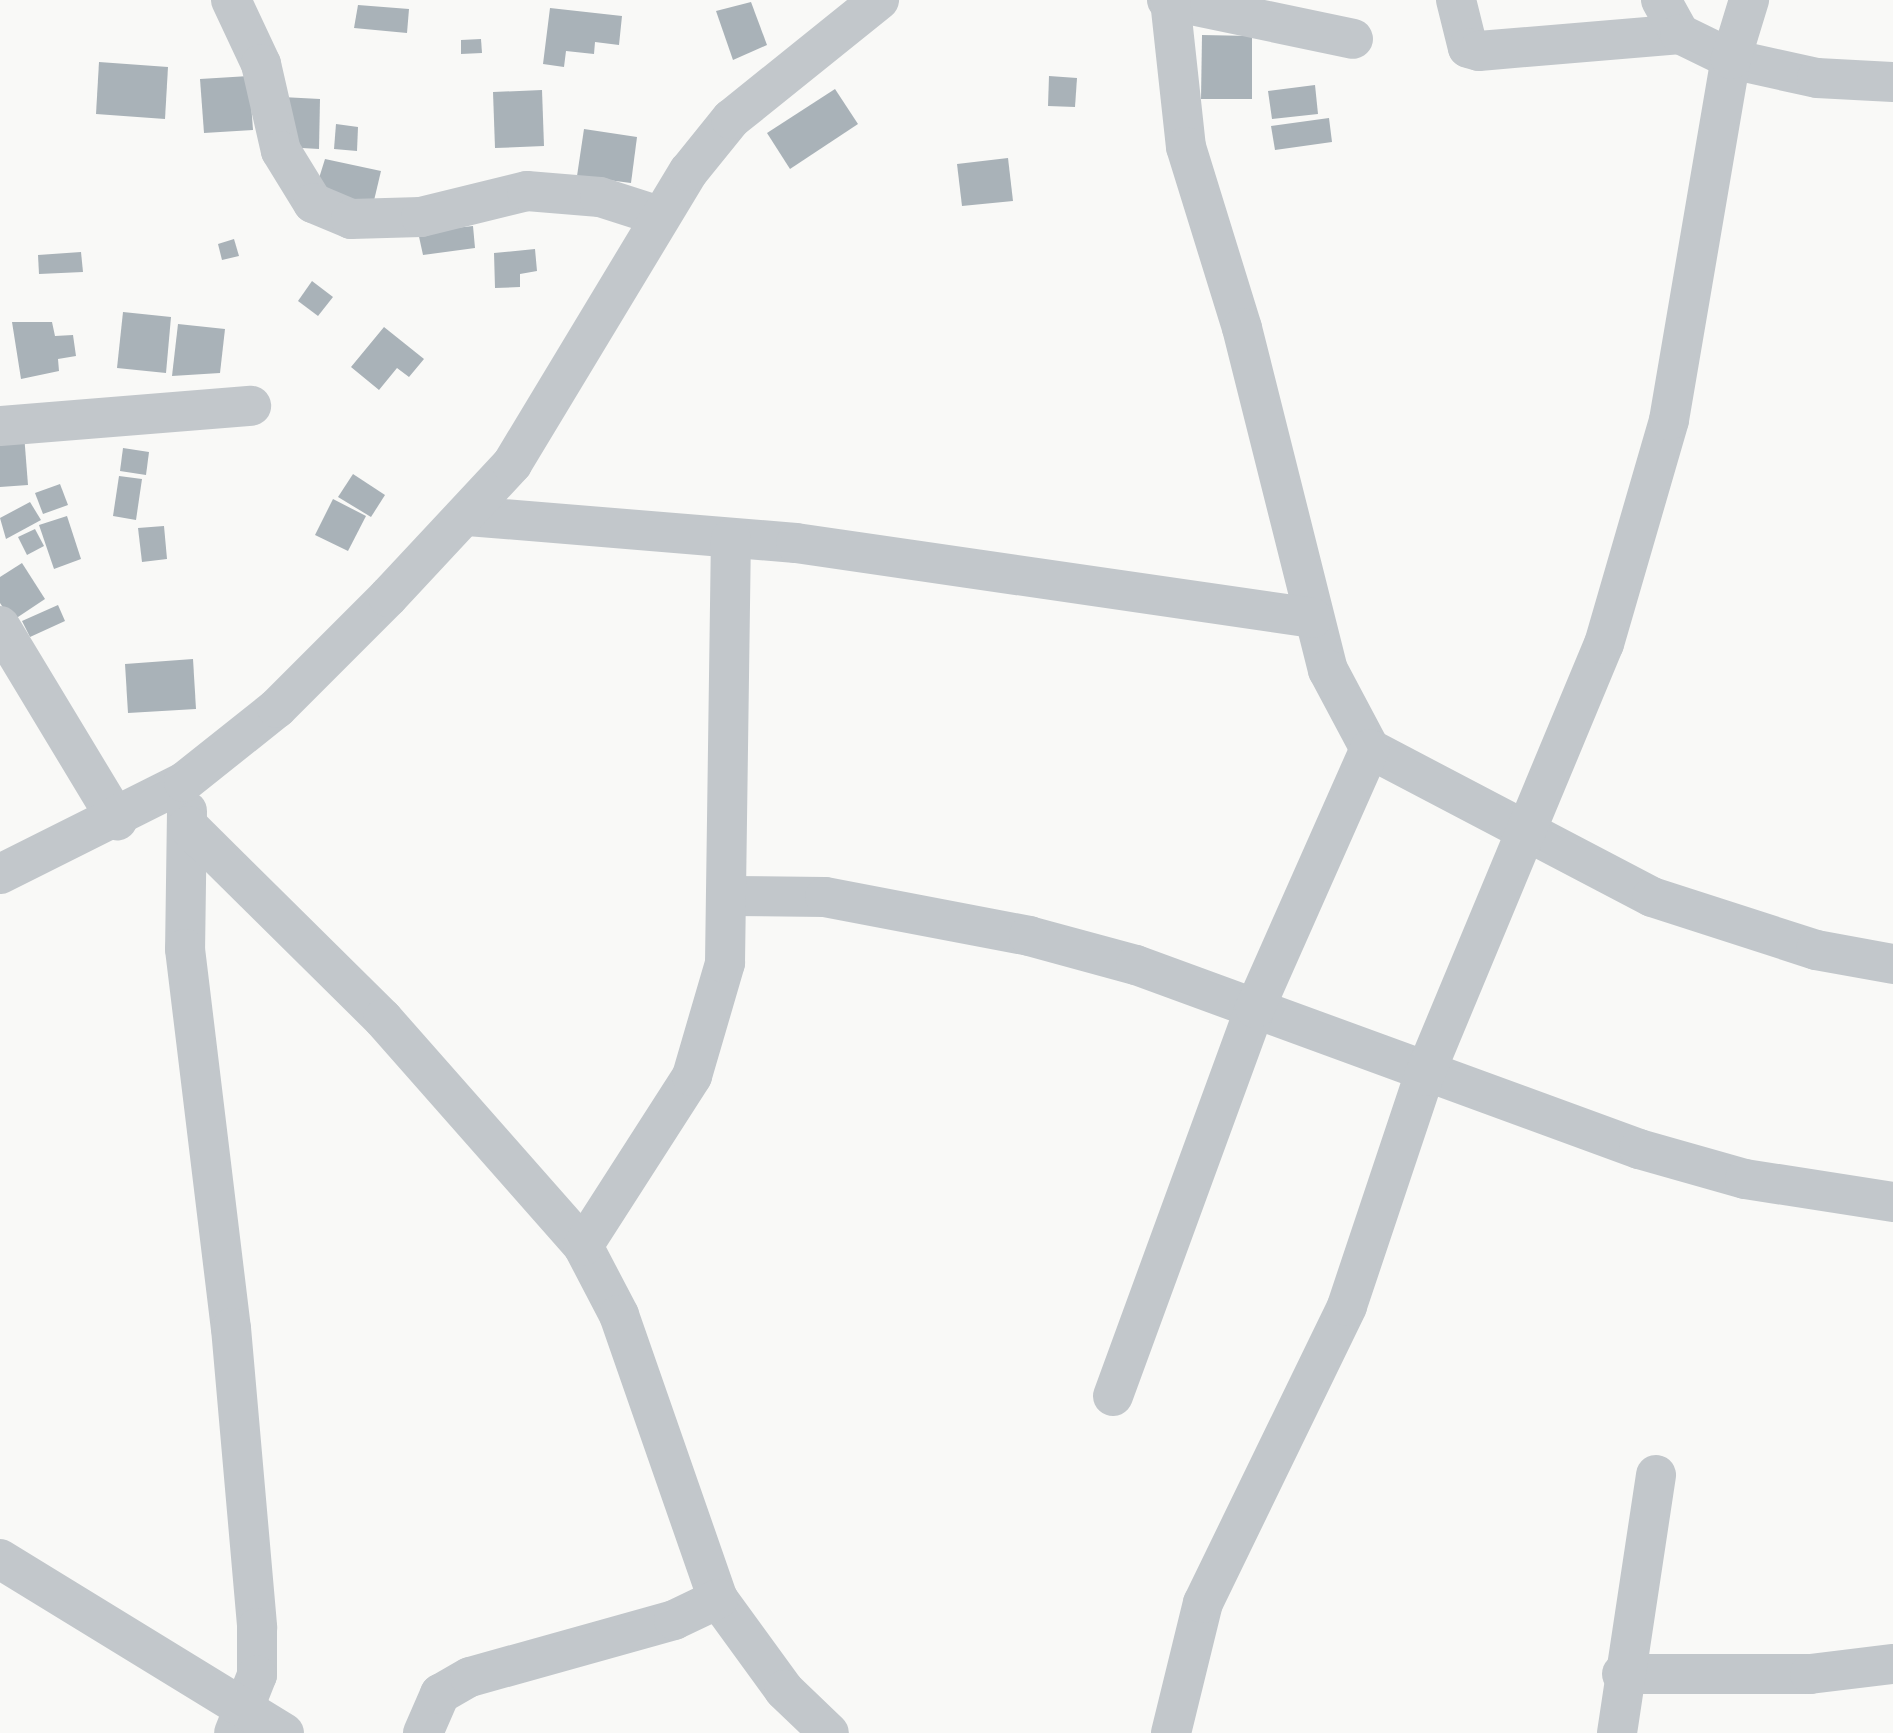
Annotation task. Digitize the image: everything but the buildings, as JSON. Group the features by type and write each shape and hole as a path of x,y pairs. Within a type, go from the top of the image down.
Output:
{"street":[{"path":"231,0 261,64 281,151 314,203 351,219 421,217 527,191 600,197 656,215"},
{"path":"0,874 117,820 184,782 277,708 468,516 586,350 656,215 732,119 879,0"},
{"path":"1353,40 1169,0 1186,148 1242,328 1328,670 1370,749 1526,826 1652,897 1816,950 1893,964"},
{"path":"1456,0 1468,48 1479,52 1670,17 1731,59 1817,78 1893,82"},
{"path":"1171,1733 1203,1602 1347,1306 1424,1076 1604,644 1664,438 1731,59 1750,0"},
{"path":"0,426 251,406"},
{"path":"468,516 731,540 1313,618"},
{"path":"583,1246 692,1076 725,963 730,896 724,690 731,540"},
{"path":"0,626 117,820"},
{"path":"1112,1396 1255,1008 1370,749"},
{"path":"184,782 188,826 185,949 232,1328 257,1628 257,1675 240,1723"},
{"path":"188,826 383,1019 583,1246 618,1315 718,1600 784,1690 830,1733"},
{"path":"730,896 824,897 919,911 1136,966 1255,1008 1424,1076 1745,1179 1893,1202"},
{"path":"1617,1733 1622,1674 1656,1475"},
{"path":"0,1559 240,1723 284,1733"},
{"path":"423,1733 440,1694 470,1678 674,1620 718,1600"},
{"path":"1622,1674 1810,1674 1893,1664"}]}
